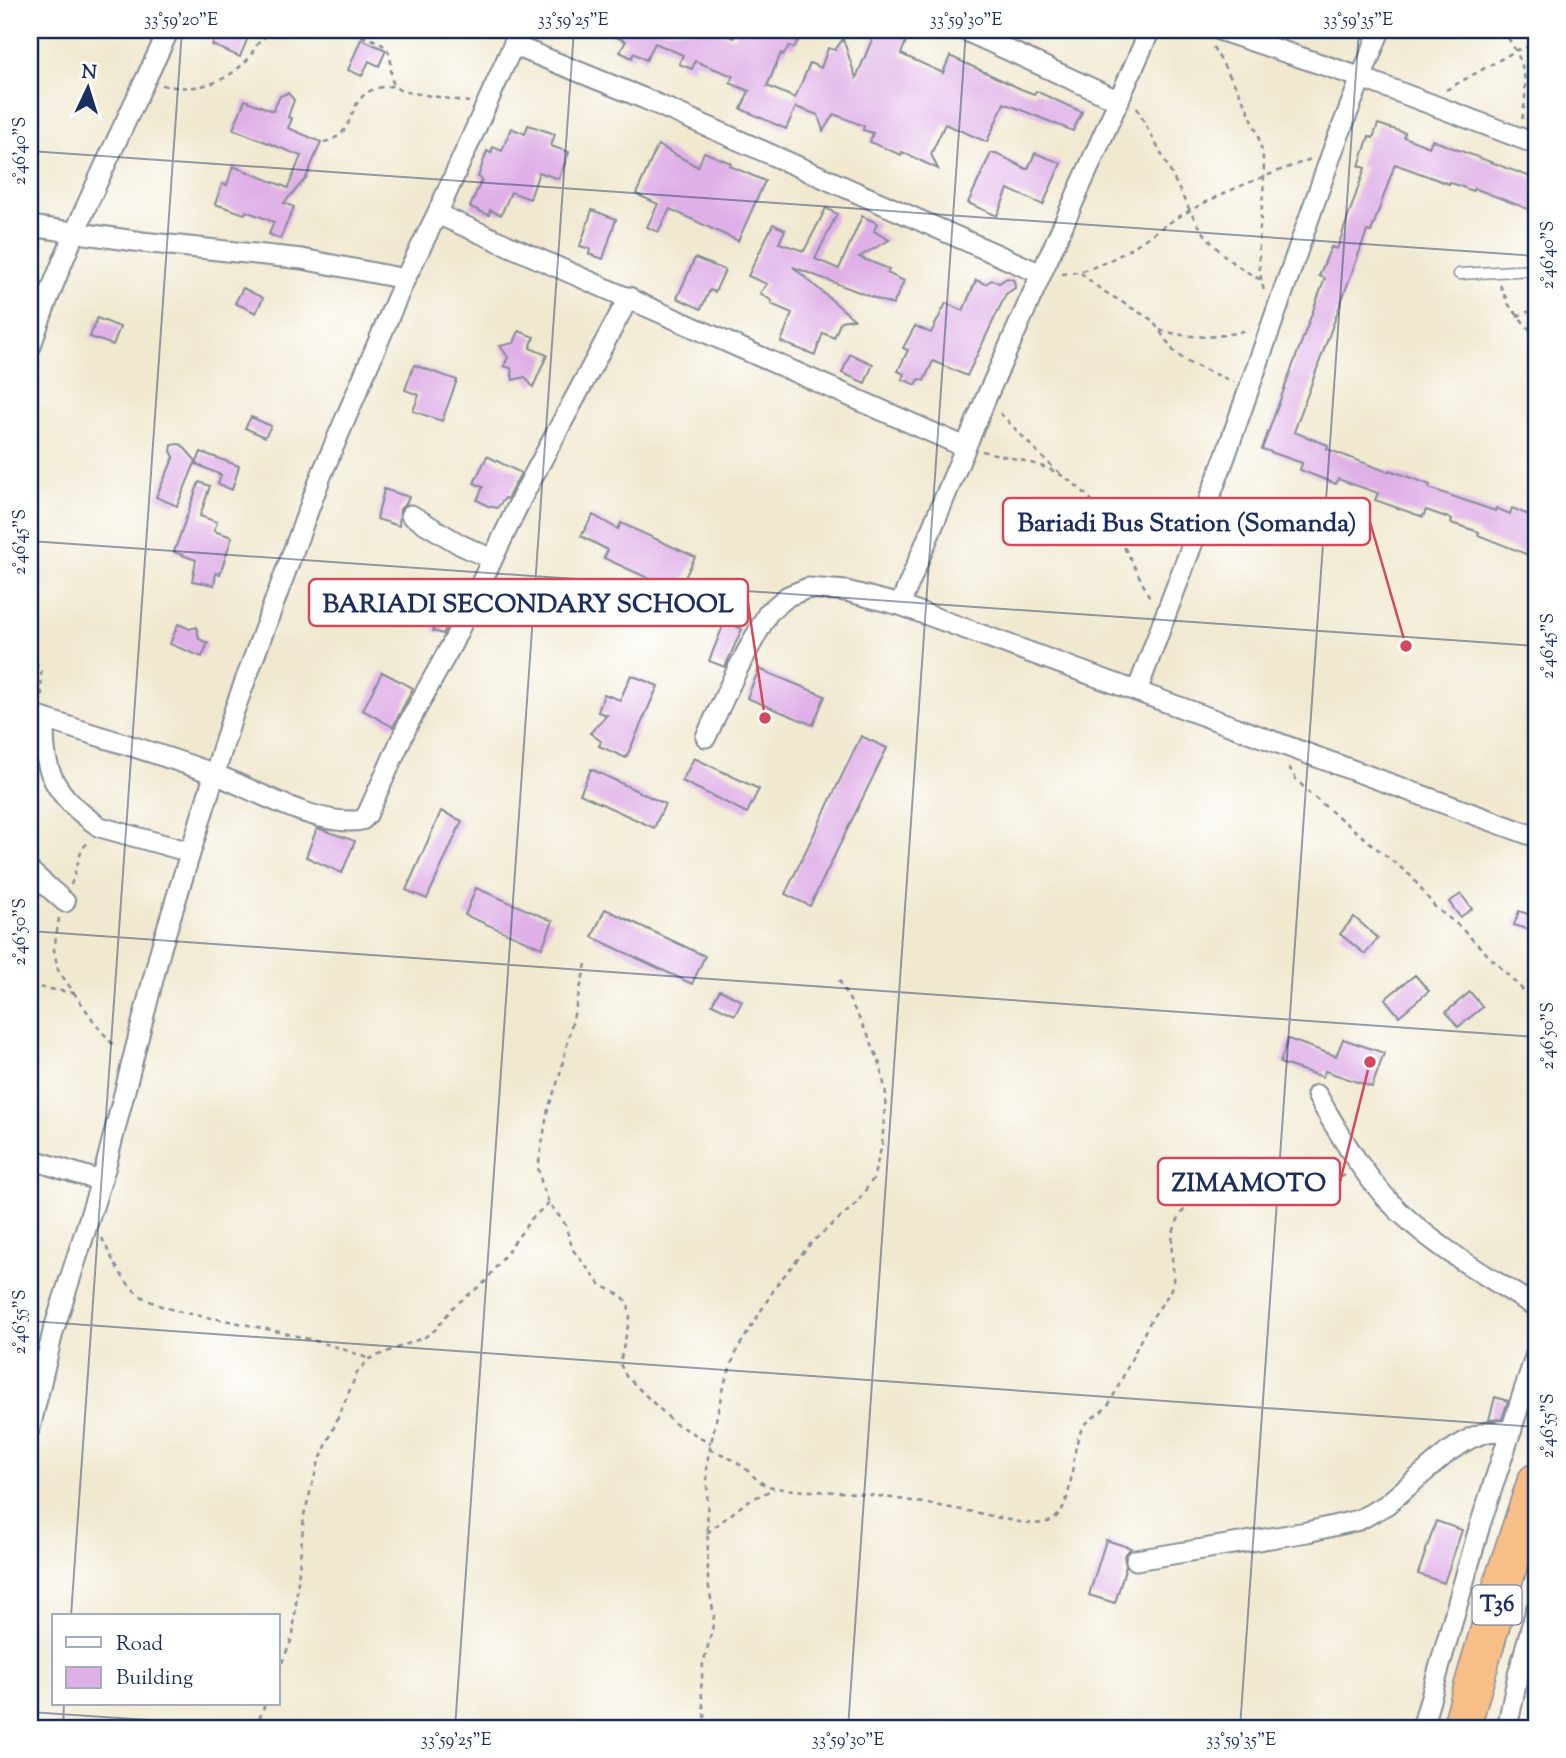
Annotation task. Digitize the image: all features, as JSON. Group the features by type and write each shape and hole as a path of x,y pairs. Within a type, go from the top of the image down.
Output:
{"highway":[{"name":"T36","path":"1461,1728 1504,1579 1536,1482"}],"street":[{"path":"30,348 52,287 114,142 169,30"},
{"path":"964,30 1122,93"},
{"path":"900,605 986,398 1150,30"},
{"path":"1137,691 1250,387 1333,150 1380,30"},
{"path":"1214,35 1362,78 1528,140"},
{"path":"30,1428 53,1332 101,1181 161,948 234,711 321,475 405,279 516,37 643,98 1041,274"},
{"path":"437,214 965,447"},
{"path":"30,226 302,259 405,279"},
{"path":"190,852 100,827 78,810 54,784 46,762 37,716 215,774 274,801 310,813 356,821 364,818 410,722 453,644 492,558 629,297"},
{"path":"411,515 461,545 492,558"},
{"path":"706,737 737,670 768,613 788,596 808,588 846,591 900,605 1536,837"},
{"path":"30,871 65,902"},
{"path":"1317,1095 1341,1139 1371,1181 1410,1222 1456,1257 1536,1307"},
{"path":"30,1159 101,1181"},
{"path":"1422,1728 1453,1615 1536,1353"},
{"path":"1136,1560 1316,1530 1359,1520 1386,1505 1448,1452 1471,1438 1487,1432 1512,1430"},
{"path":"1507,1728 1536,1610"}],"lane":[{"path":"1459,274 1536,270"}],"path":[{"path":"1502,30 1517,50 1524,70 1528,140"},
{"path":"145,81 178,89 205,87 230,75 247,60 262,39 280,31 355,34 380,43 388,50 392,63 393,86"},
{"path":"1160,330 1182,336 1222,337 1275,316 1261,280 1259,225 1264,176 1258,133 1214,35"},
{"path":"1425,102 1517,50 1536,44"},
{"path":"324,142 342,134 356,105 368,91 377,87 393,86 421,94 487,104"},
{"path":"1122,93 1203,234 1238,267 1261,280"},
{"path":"1041,274 1080,273 1124,255 1188,211 1264,176 1333,150"},
{"path":"1495,272 1509,305 1536,337"},
{"path":"1080,273 1100,289 1152,320 1175,353 1189,363 1250,387"},
{"path":"1517,316 1536,309"},
{"path":"986,398 1043,458 1088,498 1132,560 1162,621"},
{"path":"965,447 1046,468 1068,479"},
{"path":"30,654 41,671 42,702 37,716"},
{"path":"1279,744 1296,779 1310,794 1411,876 1435,907 1459,926 1536,1003"},
{"path":"100,827 82,849 56,923 54,950 58,970 98,1027 131,1065"},
{"path":"586,964 559,1078 548,1109 538,1168 549,1203 565,1224 573,1250 600,1284 623,1297 628,1303 631,1311 621,1358 621,1366 626,1376 674,1423 711,1443"},
{"path":"706,1728 701,1690 703,1664 714,1616 708,1582 707,1476 723,1387 737,1350 795,1260 856,1204 873,1178 882,1145 886,1094 880,1064 838,978"},
{"path":"30,986 75,993"},
{"path":"710,1450 746,1469 764,1485 775,1488 853,1493 1037,1524 1050,1523 1059,1516 1065,1503 1079,1433 1086,1422 1103,1412 1109,1404 1173,1283 1171,1240 1174,1225 1186,1207 1205,1190 1226,1185 1322,1183 1339,1178 1361,1166"},
{"path":"280,1667 293,1636 304,1515 317,1467 357,1373 369,1359 425,1337 435,1330 453,1307 485,1282 531,1218 549,1203"},
{"path":"90,1212 135,1292 152,1302 190,1314 335,1345 369,1359"},
{"path":"707,1533 748,1501 775,1488"},
{"path":"256,1728 264,1706"}],"building":[{"path":"218,30 251,30 240,57 212,45"},
{"path":"600,30 715,30 734,38 737,30 804,30 794,48 789,46 783,55 781,53 767,86 795,98 810,63 821,68 828,48 835,50 843,39 856,78 876,30 892,30 908,36 901,54 943,73 950,56 1021,89 1034,94 1036,91 1082,112 1073,131 1004,103 987,142 945,124 931,154 938,169 902,152 901,155 870,142 873,133 863,130 864,126 834,114 823,131 818,115 796,107 786,129 741,109 749,91 730,83 733,76 695,61 692,69 679,64 683,55 655,43 646,60 634,53 632,58 620,52 626,41"},
{"path":"361,39 386,50 379,66 369,61 362,76 348,70"},
{"path":"288,93 294,100 288,117 292,119 288,128 321,142 306,178 284,203 294,207 280,239 269,234 274,222 246,211 245,214 215,204 222,184 227,185 233,166 288,188 301,156 233,129 245,100 273,111 280,96"},
{"path":"1378,124 1405,133 1404,137 1429,147 1432,140 1536,179 1536,212 1474,188 1473,191 1449,184 1395,164 1371,232 1367,231 1294,432 1328,445 1327,449 1430,485 1429,488 1495,511 1496,508 1510,514 1512,508 1536,518 1536,558 1478,535 1479,532 1451,523 1452,519 1426,510 1423,517 1375,500 1378,493 1338,479 1336,484 1300,470 1302,463 1262,449 1325,278 1319,276 1331,247 1337,249 1365,168 1359,166 1369,136 1373,138"},
{"path":"528,125 555,134 551,146 569,152 559,179 539,172 530,199 511,192 501,215 490,210 489,215 470,207 482,179 478,177 487,151 491,153 493,147 502,151 511,128 525,134"},
{"path":"658,145 698,167 704,152 765,181 738,241 670,209 658,232 647,227 658,204 636,194"},
{"path":"991,153 1026,169 1035,153 1061,163 1043,205 1008,189 997,216 968,203"},
{"path":"826,208 837,214 815,259 839,269 862,216 877,223 874,231 889,240 859,257 889,269 887,273 904,281 893,305 793,267 854,319 841,321 834,338 823,333 815,355 781,342 792,313 771,304 772,301 760,293 767,284 748,276 773,224 785,230 779,243 804,251"},
{"path":"592,210 616,219 603,259 589,254 590,249 580,246"},
{"path":"695,258 725,270 715,292 710,290 701,309 677,298"},
{"path":"1007,278 1014,280 1015,288 1006,294 967,376 933,361 924,381 919,379 916,385 902,379 904,374 898,371 908,350 903,348 915,326 931,333 946,303 963,311 976,280 985,284 992,280 999,283"},
{"path":"243,288 263,298 256,313 235,303"},
{"path":"97,318 120,327 113,345 90,337"},
{"path":"519,331 534,337 530,348 547,355 533,387 525,377 513,380 511,368 504,366 508,357 500,346 514,343"},
{"path":"850,354 873,364 865,383 842,373"},
{"path":"414,365 457,380 442,421 413,411 419,395 405,390"},
{"path":"251,417 271,426 265,437 245,428"},
{"path":"178,444 196,461 177,506 156,497 174,457 172,445"},
{"path":"201,452 239,466 232,490 218,484 221,475 196,464"},
{"path":"487,456 521,473 507,499 497,508 477,500 483,487 474,483"},
{"path":"199,482 210,486 200,516 217,522 214,531 232,537 220,574 216,573 214,585 192,581 196,560 174,552"},
{"path":"384,489 409,497 400,509 399,526 377,519"},
{"path":"593,515 618,529 621,523 695,557 678,592 604,558 608,550 581,536"},
{"path":"433,588 460,599 443,634 433,631 436,621 420,617"},
{"path":"725,621 742,629 725,667 709,661"},
{"path":"178,624 190,629 197,627 199,639 208,643 202,657 170,644"},
{"path":"759,669 825,696 813,725 747,698"},
{"path":"382,672 413,688 393,727 363,710"},
{"path":"631,675 658,686 626,758 599,746 601,741 590,733 607,715 598,712 604,694 620,700"},
{"path":"861,736 887,748 810,906 785,894"},
{"path":"694,758 759,789 747,813 682,781"},
{"path":"591,769 665,804 654,828 580,794"},
{"path":"441,811 462,821 427,899 406,890"},
{"path":"317,828 355,841 342,873 306,857"},
{"path":"476,888 553,921 542,948 465,915"},
{"path":"1461,894 1472,909 1460,917 1449,902"},
{"path":"605,909 705,956 692,984 592,937"},
{"path":"1519,911 1536,917 1536,932 1514,925"},
{"path":"1354,917 1378,938 1365,954 1340,934"},
{"path":"1415,975 1429,991 1399,1016 1385,999"},
{"path":"720,990 742,1001 735,1015 712,1004"},
{"path":"1470,992 1483,1007 1458,1027 1446,1012"},
{"path":"1288,1039 1336,1056 1343,1039 1384,1053 1372,1087 1325,1071 1323,1077 1280,1063"},
{"path":"1495,1397 1508,1401 1502,1419 1489,1420"},
{"path":"1436,1521 1462,1530 1444,1583 1418,1574"},
{"path":"1106,1540 1131,1548 1124,1556 1126,1566 1115,1603 1089,1595"}],"place":[{"name":"Bariadi Bus Station (Somanda)","path":"1406,646"},
{"name":"BARIADI SECONDARY SCHOOL","path":"765,718"},
{"name":"ZIMAMOTO","path":"1370,1062"}]}
